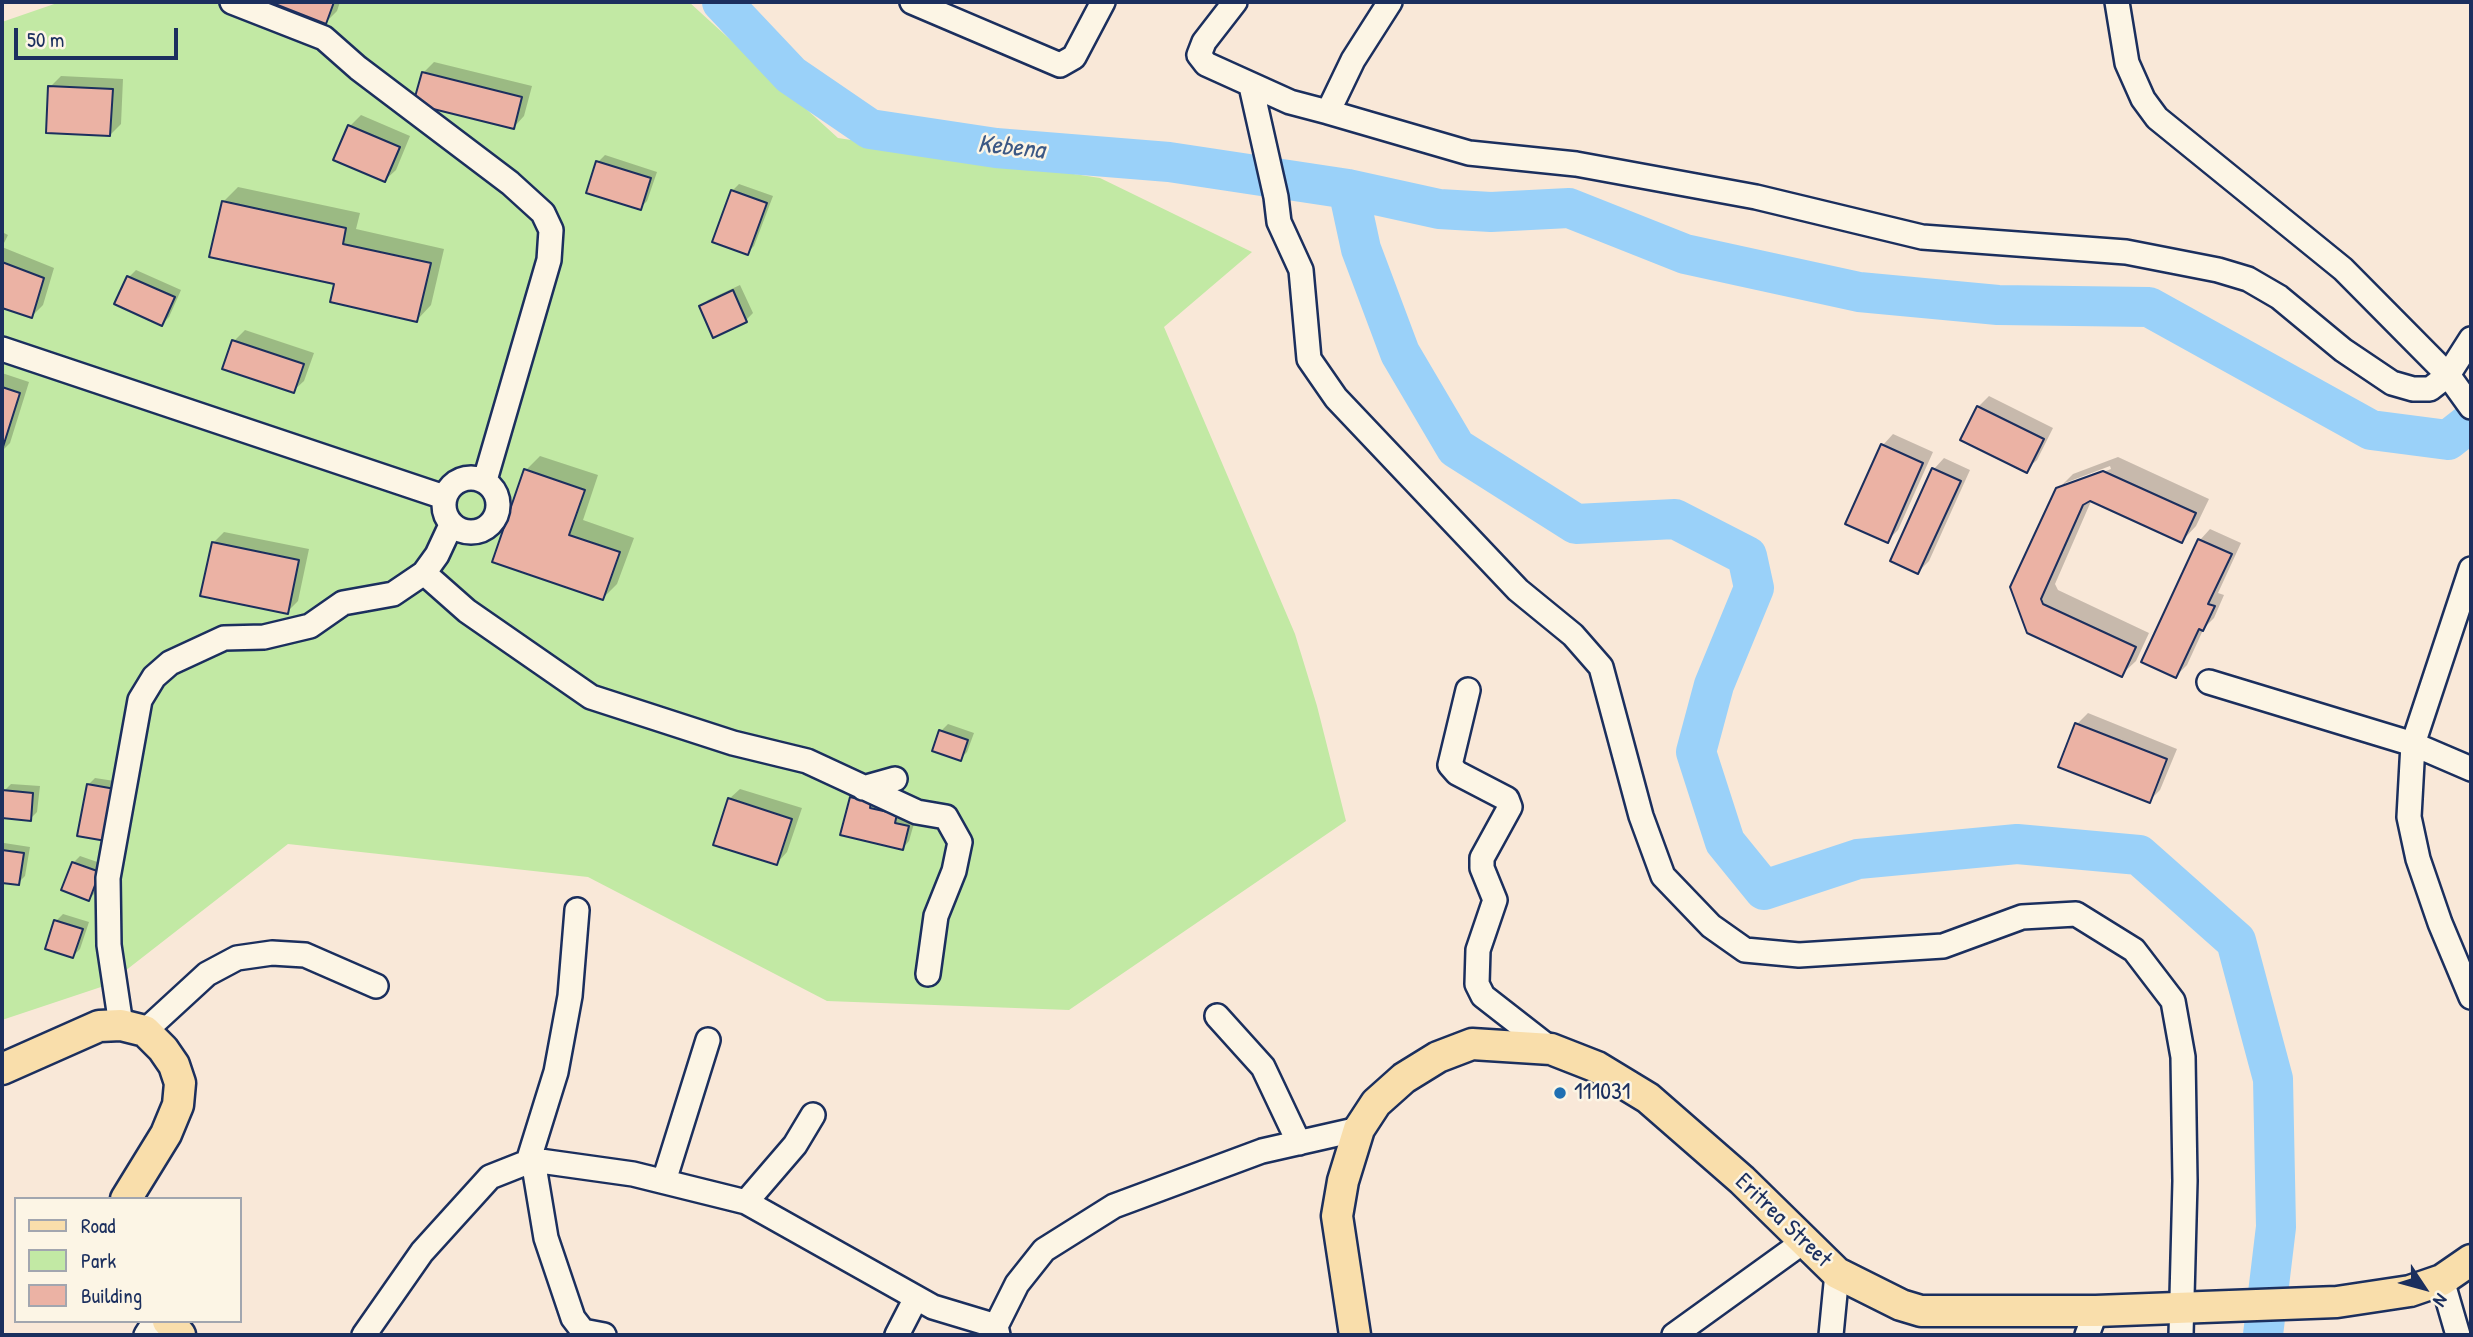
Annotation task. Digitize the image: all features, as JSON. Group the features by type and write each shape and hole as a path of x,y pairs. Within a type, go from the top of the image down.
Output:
{"main road":[{"path":"2,1069 78,1033 99,1026 133,1028 174,1065 180,1083 178,1105 166,1134 127,1197"},
{"name":"Eritrea Street","path":"1355,1335 1337,1216 1343,1181 1359,1129 1376,1104 1404,1078 1438,1057 1472,1044 1551,1049 1597,1067 1648,1098 1742,1180 1837,1273 1900,1305 1921,1311 2092,1323 2182,1322 2236,1304 2337,1302 2410,1291 2442,1280 2471,1260"}],"street":[{"path":"232,2 324,38 358,68 510,183 543,213 551,230 549,260 485,480"},
{"path":"913,2 1060,65 1074,57 1103,2"},
{"path":"1235,2 1204,42 1199,55 1206,64 1251,86 1318,111 1469,153 1576,164 1730,192 1922,237 2126,252 2218,270 2248,279 2279,296 2343,350 2392,383 2413,389 2430,389 2448,375 2471,339"},
{"path":"1328,112 1353,60 1390,2"},
{"path":"2118,2 2127,63 2143,99 2157,118 2343,269 2448,375 2471,407"},
{"path":"1251,86 1261,122 1279,222 1301,270 1309,359 1336,398 1518,590 1573,635 1601,667 1641,816 1663,876 1711,926 1745,950 1799,955 1942,946 2022,917 2076,914 2134,950 2173,1001 2183,1057 2182,1322"},
{"path":"2,349 444,497"},
{"path":"461,478 485,480 498,494 498,513 487,529 468,533 451,525 444,512 444,497 461,478"},
{"path":"376,986 305,955 272,954 237,958 207,974 133,1028 109,945 108,878 140,699 154,677 170,663 201,646 224,638 264,637 310,626 343,603 393,594 424,573 437,555 451,525"},
{"path":"2471,569 2413,744 2409,817 2418,859 2440,923 2471,997"},
{"path":"424,573 467,611 591,697 733,743 807,761 917,812 946,817 960,842 954,871 936,916 928,974"},
{"path":"2209,682 2413,744 2471,769"},
{"path":"1468,690 1450,765 1457,773 1507,799 1510,807 1482,858 1482,868 1495,900 1478,950 1476,984 1483,996 1551,1049"},
{"path":"863,788 895,779"},
{"path":"577,910 570,996 556,1072 531,1161 546,1238 573,1318 583,1331 604,1335"},
{"path":"1217,1016 1263,1067 1299,1143"},
{"path":"664,1181 708,1040"},
{"path":"746,1202 795,1145 813,1115"},
{"path":"364,1335 422,1252 489,1177 531,1161 633,1174 746,1202 916,1298 997,1331 1017,1284 1044,1250 1114,1206 1262,1151 1359,1129"},
{"path":"1674,1335 1803,1242"},
{"path":"1831,1335 1837,1273"},
{"path":"2442,1280 2458,1335"},
{"path":"897,1335 916,1298"}],"green space":[{"path":"60,2 689,2 838,138 1100,178 1252,252 1164,327 1295,634 1317,706 1346,821 1069,1010 827,1001 588,877 288,844 107,985 2,1020 2,22"}],"building":[{"path":"270,2 334,2 326,24"},
{"path":"422,72 522,97 514,129 413,104"},
{"path":"48,86 113,89 110,136 46,133"},
{"path":"348,125 400,147 385,182 333,160"},
{"path":"596,161 651,178 641,210 586,193"},
{"path":"731,190 767,203 748,255 712,242"},
{"path":"222,201 346,228 343,244 431,263 417,322 330,302 334,284 209,257"},
{"path":"2,262 44,278 32,318 2,308"},
{"path":"127,276 175,297 162,326 114,304"},
{"path":"733,290 747,322 713,338 699,306"},
{"path":"232,340 304,364 294,393 222,369"},
{"path":"2,387 20,393 2,450"},
{"path":"1977,406 2044,439 2027,473 1960,440"},
{"path":"1881,444 1923,463 1888,543 1845,524"},
{"path":"1932,468 1961,481 1918,574 1890,561"},
{"path":"524,469 585,490 569,535 620,552 603,600 492,562"},
{"path":"2103,471 2196,513 2182,543 2090,501 2083,505 2041,599 2043,604 2136,647 2122,677 2027,633 2010,587 2056,488"},
{"path":"2198,539 2232,554 2208,604 2215,606 2203,631 2199,629 2176,678 2141,662"},
{"path":"212,542 299,560 288,614 200,596"},
{"path":"2075,723 2167,759 2150,803 2058,767"},
{"path":"939,730 968,740 961,761 932,751"},
{"path":"87,784 115,789 106,841 77,836"},
{"path":"2,790 33,793 31,821 2,818"},
{"path":"850,797 871,802 870,808 897,814 895,823 909,826 903,850 840,835"},
{"path":"728,798 792,819 777,865 713,845"},
{"path":"2,850 24,853 19,885 2,883"},
{"path":"72,862 100,872 89,901 61,890"},
{"path":"54,920 83,929 73,958 45,949"}],"waterway":[{"name":"Kebena","path":"722,2 791,75 870,129 996,148 1169,162 1348,189 1439,209 1491,212 1569,208 1685,254 1859,292 1998,305 2149,307 2371,430 2448,440 2471,422"},
{"path":"1348,189 1361,249 1400,353 1456,448 1576,524 1675,519 1747,556 1754,588 1714,685 1696,752 1725,842 1764,890 1858,859 2017,844 2139,855 2236,941 2273,1079 2276,1227 2263,1335"}],"place":[{"name":"111031","path":"1560,1093"}]}
